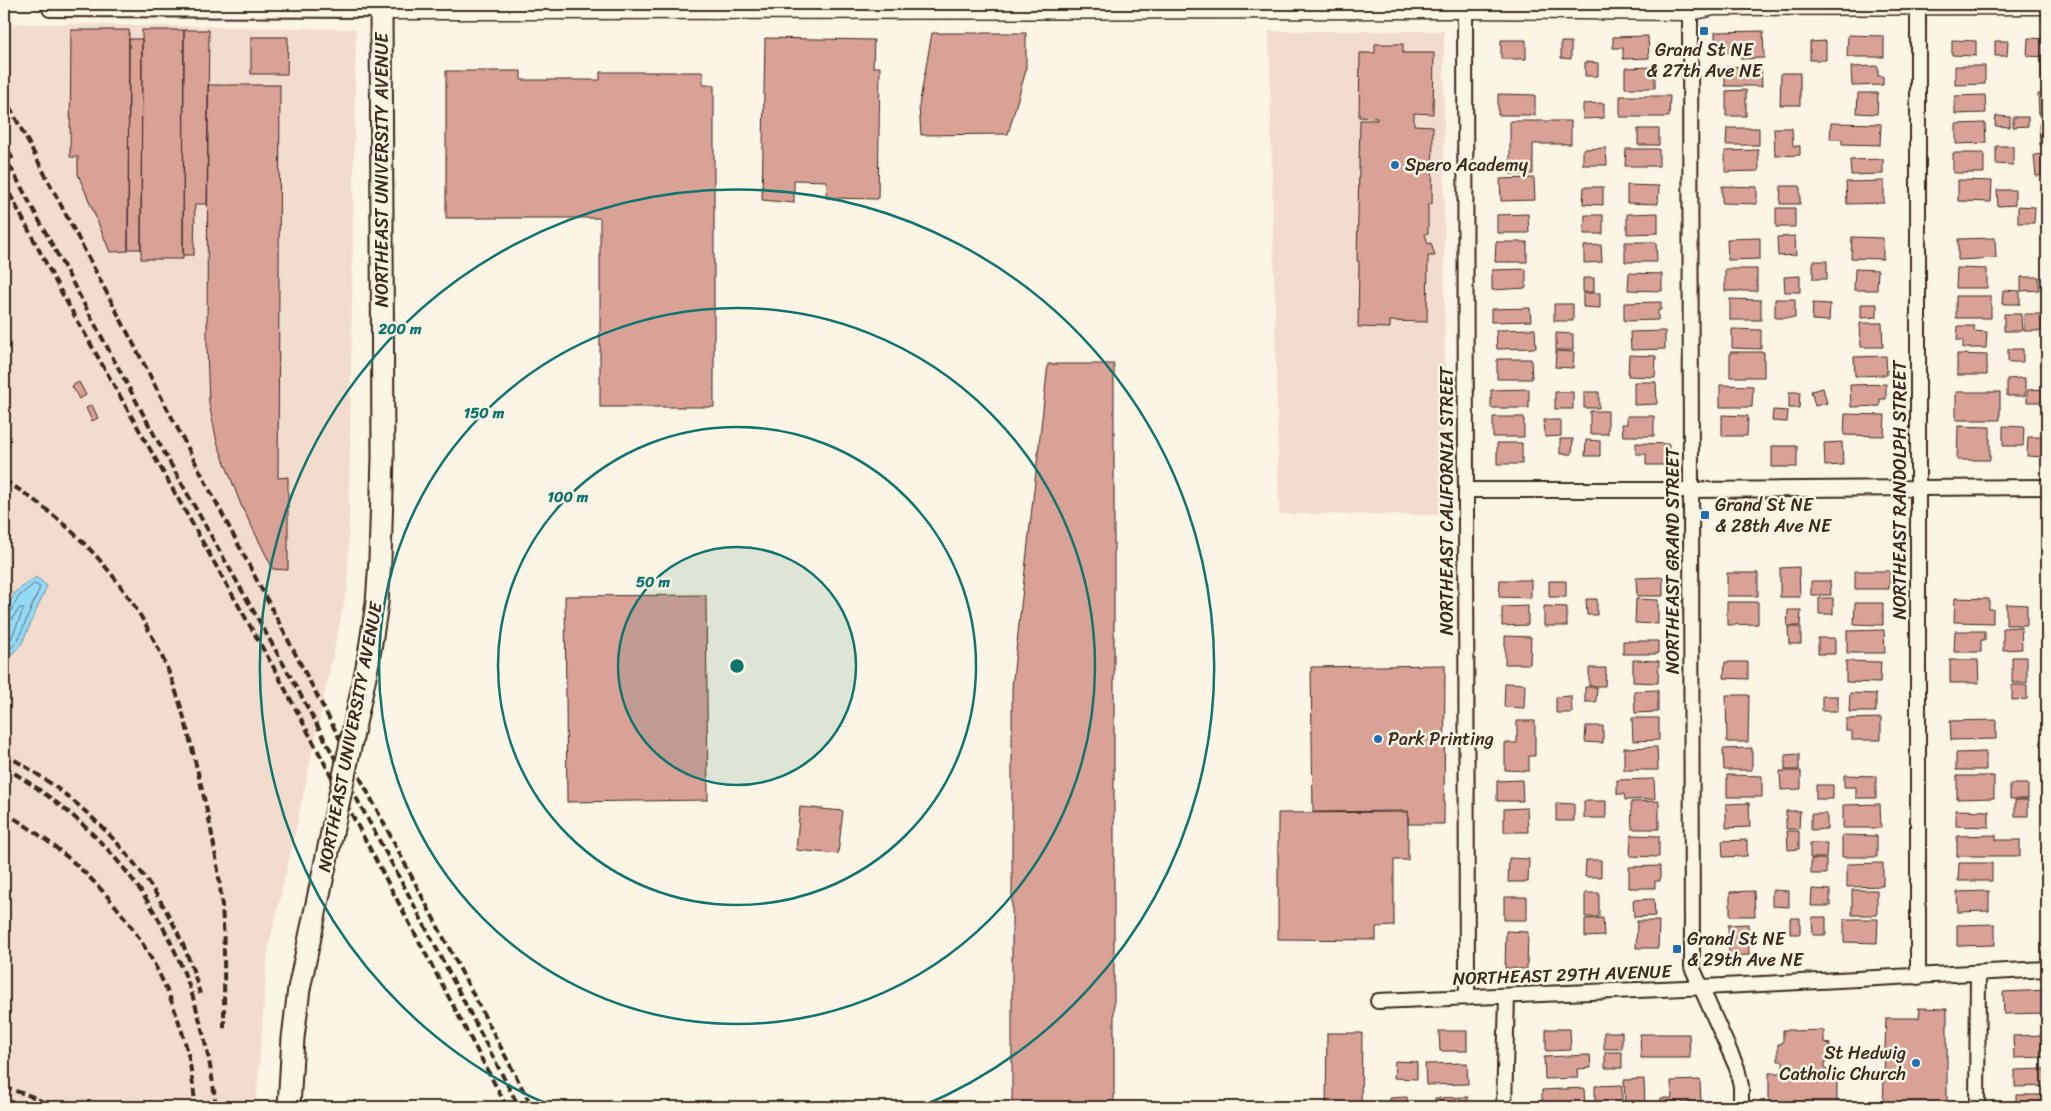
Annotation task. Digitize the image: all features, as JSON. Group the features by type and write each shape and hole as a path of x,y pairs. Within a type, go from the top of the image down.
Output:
{"main road":[{"name":"NORTHEAST UNIVERSITY AVENUE","path":"289,1107 293,1038 299,989 368,662 377,603 383,467 381,7"}],"street":[{"name":"NORTHEAST RANDOLPH STREET","path":"1918,5 1918,977"},
{"path":"50,8 2047,5"},
{"name":"NORTHEAST CALIFORNIA STREET","path":"1465,6 1467,997"},
{"name":"NORTHEAST GRAND STREET","path":"1690,7 1692,967 1737,1068 1741,1086 1741,1107"},
{"path":"1466,490 2047,487"},
{"name":"NORTHEAST 29TH AVENUE","path":"1378,1001 1701,988 2047,969"},
{"path":"1978,973 1978,1107"},
{"path":"1504,1107 1506,996"}],"shaded area":[{"path":"4,23 356,29 348,584 296,829 268,950 256,1107 4,1107"},
{"path":"1269,31 1444,31 1445,515 1279,514"}],"water":[{"path":"36,577 47,586 22,643 4,663 4,614 15,592"}],"building":[{"path":"71,30 129,30 128,251 110,252 78,174 78,157 70,157"},
{"path":"142,30 184,30 183,259 141,259"},
{"path":"184,30 209,30 207,204 195,204 194,255 183,255"},
{"path":"1763,31 1764,58 1741,59 1740,52 1715,53 1715,32"},
{"path":"932,33 1026,33 1026,70 1008,134 921,135 919,106"},
{"path":"1848,35 1884,36 1884,57 1847,57"},
{"path":"1648,36 1649,58 1623,59 1623,48 1613,48 1613,37"},
{"path":"251,37 288,37 287,74 251,74"},
{"path":"765,38 874,40 873,67 880,67 878,199 826,198 827,181 794,180 794,203 762,200"},
{"path":"2028,38 2047,39 2047,57 2027,56"},
{"path":"129,39 142,39 141,249 128,249"},
{"path":"1501,40 1526,40 1526,59 1501,59"},
{"path":"1952,40 1976,41 1976,56 1952,55"},
{"path":"1826,41 1826,60 1810,60 1810,42"},
{"path":"1995,41 2008,41 2007,56 1995,56"},
{"path":"1561,42 1571,42 1571,59 1561,58"},
{"name":"Spero Academy","path":"1375,44 1403,44 1403,53 1434,53 1433,114 1414,113 1414,125 1433,126 1432,204 1428,204 1428,233 1425,234 1428,244 1431,243 1435,256 1428,256 1427,322 1390,321 1390,328 1358,327 1359,261 1357,261 1360,120 1377,120 1377,118 1359,117 1360,53 1375,53"},
{"path":"1585,62 1598,63 1598,76 1585,76"},
{"path":"2041,62 2047,62 2047,82 2042,82"},
{"path":"1761,66 1762,86 1725,86 1725,67"},
{"path":"1878,66 1878,76 1883,76 1883,85 1852,86 1851,67"},
{"path":"1955,66 1985,66 1985,84 1955,85"},
{"path":"1655,67 1655,88 1625,88 1625,68"},
{"path":"446,71 521,71 521,80 600,80 600,72 703,72 703,85 714,85 714,407 600,407 600,218 446,218"},
{"path":"1781,73 1800,73 1800,105 1780,105"},
{"path":"208,85 280,85 278,478 288,477 288,570 273,569 241,505 217,442 209,404 207,348"},
{"path":"1746,90 1746,116 1726,116 1726,91"},
{"path":"1858,93 1878,93 1877,114 1857,113"},
{"path":"1498,94 1535,95 1535,115 1498,115"},
{"path":"2038,94 2047,94 2047,114 2039,114"},
{"path":"1985,95 1986,113 1955,114 1955,96"},
{"path":"1620,96 1670,96 1669,117 1620,117"},
{"path":"1604,103 1604,118 1583,119 1583,104"},
{"path":"1996,116 2010,117 2010,127 1995,126"},
{"path":"2013,117 2028,117 2028,126 2013,127"},
{"path":"1510,121 1571,121 1571,144 1533,144 1533,174 1510,174"},
{"path":"1831,123 1881,124 1880,145 1842,144 1842,139 1830,139"},
{"path":"1985,123 1986,143 1956,144 1956,124"},
{"path":"2047,123 2047,144 2040,145 2039,124"},
{"path":"1727,128 1759,128 1759,145 1726,145"},
{"path":"1774,128 1792,128 1793,146 1800,146 1800,155 1775,156"},
{"path":"1638,129 1659,129 1659,145 1638,145"},
{"path":"1996,146 2013,146 2013,165 1996,164"},
{"path":"1606,148 1607,165 1583,165 1583,149"},
{"path":"1626,149 1659,149 1659,166 1625,166"},
{"path":"1758,150 1759,171 1725,172 1725,151"},
{"path":"1953,153 1984,153 1984,173 1953,173"},
{"path":"2047,154 2047,175 2036,176 2034,155"},
{"path":"1883,159 1883,174 1851,175 1850,160"},
{"path":"1534,178 1535,200 1501,201 1500,179"},
{"path":"1958,180 1992,181 1991,202 1958,201"},
{"path":"1884,181 1884,203 1847,204 1846,182"},
{"path":"1627,185 1659,186 1658,204 1627,203"},
{"path":"1722,186 1757,187 1757,204 1722,203"},
{"path":"1781,186 1800,186 1800,204 1780,204"},
{"path":"1584,187 1603,187 1603,205 1583,204"},
{"path":"1997,190 2015,190 2015,205 1998,206"},
{"path":"2018,206 2035,207 2034,223 2018,223"},
{"path":"1776,208 1795,208 1795,227 1776,227"},
{"path":"2043,210 2047,210 2047,232 2042,232"},
{"path":"1658,213 1658,233 1627,234 1627,214"},
{"path":"1528,214 1529,233 1497,233 1497,215"},
{"path":"1585,215 1603,215 1603,234 1584,234"},
{"path":"1795,236 1796,255 1778,256 1777,237"},
{"path":"1852,237 1883,238 1883,259 1851,258"},
{"path":"1760,238 1760,259 1728,260 1727,239"},
{"path":"1995,238 1996,258 1958,260 1958,239"},
{"path":"1496,242 1527,242 1527,262 1495,262"},
{"path":"1625,242 1656,242 1657,262 1625,262"},
{"path":"1601,245 1602,262 1584,263 1584,246"},
{"path":"1813,261 1827,261 1827,279 1813,279"},
{"path":"1957,268 1987,269 1987,288 1956,288"},
{"path":"1526,269 1526,288 1492,290 1492,270"},
{"path":"1725,269 1757,269 1757,291 1725,291"},
{"path":"1855,269 1878,270 1877,290 1854,290"},
{"path":"1629,273 1662,274 1662,291 1628,290"},
{"path":"1800,276 1800,292 1785,292 1784,277"},
{"path":"2021,277 2039,277 2039,290 2021,291"},
{"path":"1583,278 1594,278 1594,292 1583,292"},
{"path":"2003,290 2020,291 2020,304 2002,304"},
{"path":"1583,293 1600,293 1600,308 1583,307"},
{"path":"1956,296 1991,296 1991,318 1956,318"},
{"path":"1730,299 1761,300 1761,320 1730,320"},
{"path":"1775,299 1795,299 1795,318 1775,318"},
{"path":"1661,302 1661,310 1658,310 1658,320 1624,321 1624,303"},
{"path":"1813,303 1830,304 1829,321 1812,320"},
{"path":"1554,304 1573,304 1573,321 1554,321"},
{"path":"1861,304 1877,304 1877,317 1861,318"},
{"path":"1530,308 1531,321 1491,322 1491,309"},
{"path":"2004,314 2021,314 2022,331 2004,331"},
{"path":"2024,314 2042,314 2042,331 2024,331"},
{"path":"1860,323 1882,323 1883,347 1861,347"},
{"path":"1958,326 1974,326 1974,331 1987,332 1986,348 1963,348 1963,340 1957,340"},
{"path":"1535,329 1536,348 1497,349 1496,330"},
{"path":"1732,329 1761,330 1761,349 1732,348"},
{"path":"1665,331 1665,349 1631,350 1630,332"},
{"path":"1556,333 1573,334 1573,350 1556,350"},
{"path":"2043,338 2047,338 2047,349 2043,349"},
{"path":"2008,349 2023,349 2023,362 2008,362"},
{"path":"1556,351 1574,352 1573,368 1555,367"},
{"path":"1730,352 1764,352 1764,377 1730,377"},
{"path":"1957,354 1987,355 1987,375 1957,375"},
{"path":"1629,355 1656,356 1655,377 1628,376"},
{"path":"1886,356 1887,375 1855,376 1854,357"},
{"path":"1497,359 1531,359 1532,379 1497,379"},
{"path":"1048,364 1114,364 1114,1107 1012,1107 1012,687"},
{"path":"2025,378 2025,396 2007,396 2007,379"},
{"path":"79,382 86,395 79,399 72,386"},
{"path":"1634,382 1656,382 1657,404 1634,405"},
{"path":"1886,384 1886,399 1880,399 1880,406 1851,407 1850,385"},
{"path":"1720,385 1753,386 1752,407 1720,407"},
{"path":"1823,388 1827,403 1815,406 1811,391"},
{"path":"1529,389 1529,408 1491,408 1491,390"},
{"path":"2045,389 2045,402 2027,402 2027,390"},
{"path":"1555,392 1573,392 1573,409 1555,409"},
{"path":"1584,392 1599,392 1599,408 1584,408"},
{"path":"1789,392 1800,392 1799,408 1789,408"},
{"path":"1956,392 2000,392 2000,420 1956,420"},
{"path":"92,405 98,418 92,421 86,408"},
{"path":"1773,410 1788,411 1787,422 1772,421"},
{"path":"1590,411 1608,411 1608,434 1590,434"},
{"path":"1845,414 1885,415 1884,436 1844,435"},
{"path":"1722,415 1748,416 1747,436 1722,436"},
{"path":"1627,416 1654,416 1654,436 1623,436 1622,424 1627,424"},
{"path":"1493,417 1524,417 1524,437 1493,437"},
{"path":"1544,420 1561,420 1561,436 1545,437"},
{"path":"1958,426 1990,427 1990,460 1957,460"},
{"path":"2003,426 2024,427 2023,446 2003,446"},
{"path":"2028,437 2044,437 2043,457 2027,456"},
{"path":"1560,439 1573,439 1572,454 1560,454"},
{"path":"1586,440 1600,441 1600,456 1585,456"},
{"path":"1842,442 1843,465 1825,466 1824,443"},
{"path":"1497,443 1522,443 1522,464 1497,464"},
{"path":"1636,443 1669,444 1668,465 1646,465 1646,454 1636,454"},
{"path":"1772,446 1797,446 1797,467 1772,467"},
{"path":"1799,567 1800,597 1780,597 1780,568"},
{"path":"1855,571 1890,571 1889,589 1855,589"},
{"path":"1727,573 1758,573 1758,596 1727,596"},
{"path":"1663,577 1663,596 1637,596 1636,578"},
{"path":"1500,580 1531,580 1531,598 1499,597"},
{"path":"1549,581 1566,581 1566,597 1549,597"},
{"path":"1811,581 1830,581 1831,595 1811,595"},
{"path":"706,595 708,800 567,802 565,596"},
{"path":"1819,598 1833,598 1833,614 1819,614"},
{"path":"1955,598 1989,599 1989,609 1993,609 1993,623 1954,622"},
{"path":"1586,599 1597,599 1597,615 1587,615"},
{"path":"1636,599 1658,600 1658,624 1635,623"},
{"path":"1727,602 1758,602 1758,624 1727,625"},
{"path":"1855,603 1883,603 1883,625 1854,624"},
{"path":"2006,604 2027,605 2027,625 2006,625"},
{"path":"1528,606 1528,625 1502,626 1502,607"},
{"path":"1544,606 1567,607 1567,626 1544,626"},
{"path":"1788,610 1801,610 1800,626 1787,626"},
{"path":"1788,627 1801,627 1801,644 1789,644"},
{"path":"2021,627 2022,649 2003,650 2003,628"},
{"path":"1884,630 1885,653 1847,653 1847,631"},
{"path":"1955,631 1985,631 1985,640 1981,640 1981,652 1954,652"},
{"path":"1505,636 1531,637 1530,664 1505,664"},
{"path":"1818,638 1835,638 1835,654 1818,654"},
{"path":"1623,641 1658,641 1658,654 1623,654"},
{"path":"2012,657 2027,657 2027,683 2012,683"},
{"path":"1633,660 1659,661 1658,683 1633,682"},
{"path":"1950,660 1978,660 1979,683 1950,683"},
{"path":"1846,661 1881,662 1880,683 1846,682"},
{"path":"1725,662 1748,662 1748,679 1724,678"},
{"name":"Park Printing","path":"1445,665 1444,824 1408,824 1408,811 1313,812 1311,667"},
{"path":"1589,668 1606,668 1605,686 1589,686"},
{"path":"1505,683 1525,684 1524,708 1504,707"},
{"path":"2012,685 2027,685 2027,699 2012,700"},
{"path":"1585,687 1597,687 1596,702 1585,702"},
{"path":"1658,690 1658,712 1635,713 1634,691"},
{"path":"1850,693 1876,694 1876,712 1849,712"},
{"path":"1726,695 1749,695 1748,742 1727,742"},
{"path":"1571,696 1572,713 1556,713 1556,697"},
{"path":"1822,696 1838,696 1838,711 1822,711"},
{"path":"1632,718 1659,718 1659,740 1633,741"},
{"path":"1881,718 1881,740 1852,740 1852,731 1846,731 1846,719"},
{"path":"1996,720 1996,739 1951,740 1950,721"},
{"path":"1517,721 1535,721 1535,756 1529,756 1529,771 1505,770 1505,743 1517,743"},
{"path":"1586,726 1603,726 1603,743 1585,742"},
{"path":"1657,747 1658,770 1624,770 1624,748"},
{"path":"1752,748 1752,770 1724,770 1723,749"},
{"path":"1986,752 1986,770 1956,770 1956,753"},
{"path":"1799,754 1799,770 1785,770 1785,755"},
{"path":"1780,771 1801,771 1801,789 1781,790"},
{"path":"1727,775 1762,776 1762,797 1727,797"},
{"path":"1844,775 1876,776 1876,798 1856,798 1856,787 1844,787"},
{"path":"1957,776 1994,776 1994,798 1957,799"},
{"path":"1654,779 1655,799 1625,800 1624,794 1617,794 1617,780"},
{"path":"1522,780 1523,801 1497,801 1497,781"},
{"path":"2010,784 2028,784 2028,799 2010,799"},
{"path":"1816,785 1833,785 1833,799 1816,799"},
{"path":"2015,800 2028,800 2028,816 2015,816"},
{"path":"1584,801 1606,801 1606,818 1584,818"},
{"path":"1659,801 1659,829 1632,829 1631,802"},
{"path":"1556,803 1574,804 1574,821 1556,821"},
{"path":"1749,803 1750,827 1726,828 1726,804"},
{"path":"1880,804 1881,828 1843,828 1843,805"},
{"path":"800,807 843,811 838,854 796,850"},
{"path":"1527,808 1528,832 1504,832 1504,809"},
{"path":"1956,810 1989,811 1989,827 1956,826"},
{"path":"1786,811 1800,811 1799,829 1786,829"},
{"path":"1408,812 1408,860 1394,860 1394,926 1376,927 1376,940 1278,939 1278,813"},
{"path":"1811,814 1827,814 1827,829 1811,830"},
{"path":"1787,831 1799,831 1799,849 1788,850"},
{"path":"1631,835 1659,836 1659,857 1630,856"},
{"path":"1842,835 1877,836 1877,857 1842,857"},
{"path":"1996,835 1996,840 2020,840 2020,856 1957,856 1957,836"},
{"path":"1747,840 1747,856 1723,857 1722,841"},
{"path":"1810,843 1827,843 1826,858 1810,858"},
{"path":"1509,858 1529,859 1528,882 1508,882"},
{"path":"1811,859 1826,859 1826,874 1811,874"},
{"path":"1586,860 1601,860 1601,877 1585,877"},
{"path":"1883,863 1883,886 1847,887 1847,864"},
{"path":"1959,863 1992,863 1992,881 1958,881"},
{"path":"1660,866 1660,881 1655,881 1655,888 1629,888 1629,867"},
{"path":"1812,889 1830,890 1830,906 1811,906"},
{"path":"1772,890 1789,891 1789,907 1772,906"},
{"path":"1852,890 1877,890 1877,915 1852,915"},
{"path":"1754,891 1755,916 1730,916 1730,892"},
{"path":"1989,891 1989,911 1958,912 1957,892"},
{"path":"1585,893 1599,893 1599,917 1585,917"},
{"path":"1504,897 1527,897 1527,920 1504,920"},
{"path":"1654,899 1655,916 1634,917 1633,900"},
{"path":"1812,917 1826,917 1826,935 1813,935"},
{"path":"1603,918 1604,936 1585,937 1585,919"},
{"path":"1790,918 1800,918 1800,934 1790,934"},
{"path":"1844,919 1878,919 1877,943 1844,942"},
{"path":"1637,921 1659,921 1658,948 1636,948"},
{"path":"1748,924 1749,955 1729,956 1728,925"},
{"path":"1995,924 1995,945 1957,946 1957,925"},
{"path":"1506,931 1528,932 1527,969 1505,968"},
{"path":"2047,990 2047,1013 2004,1014 2003,992"},
{"name":"St Hedwig Catholic Church","path":"1918,1008 1947,1009 1947,1107 1883,1107 1886,1018 1919,1018 1920,1010"},
{"path":"1546,1029 1570,1029 1571,1050 1546,1051"},
{"path":"1783,1030 1824,1030 1824,1042 1830,1044 1830,1062 1824,1062 1824,1068 1827,1070 1837,1070 1837,1105 1827,1105 1825,1107 1769,1107 1769,1073 1780,1073 1783,1069 1783,1061 1778,1061 1778,1044 1781,1044 1783,1040"},
{"path":"1439,1031 1467,1031 1467,1051 1440,1051"},
{"path":"1604,1032 1622,1032 1622,1049 1604,1049"},
{"path":"1327,1033 1362,1033 1361,1107 1326,1107"},
{"path":"1640,1034 1689,1034 1690,1058 1641,1058"},
{"path":"2044,1035 2044,1040 2047,1040 2046,1057 2014,1058 2013,1036"},
{"path":"1605,1052 1622,1052 1622,1068 1605,1068"},
{"path":"1590,1055 1591,1068 1577,1069 1578,1078 1545,1079 1544,1057"},
{"path":"1395,1061 1417,1062 1417,1079 1394,1078"},
{"path":"1467,1063 1468,1084 1426,1085 1425,1064"},
{"path":"2045,1069 2047,1086 2015,1087 2015,1070"},
{"path":"1644,1079 1645,1106 1625,1107 1624,1080"},
{"path":"1700,1080 1701,1102 1682,1103 1682,1107 1661,1107 1661,1098 1672,1098 1671,1081"},
{"path":"1622,1085 1622,1107 1595,1107 1595,1086"},
{"path":"1584,1088 1585,1107 1542,1107 1542,1090"},
{"path":"2016,1095 2043,1095 2044,1107 2016,1107"},
{"path":"1407,1097 1408,1107 1391,1107 1390,1098"},
{"path":"1468,1097 1468,1107 1435,1107 1435,1098"}],"railway":[{"path":"4,96 532,1107"},
{"path":"4,141 13,160"},
{"path":"4,155 156,438 298,690 405,888 519,1107"},
{"path":"4,183 60,290 275,670 507,1107"},
{"path":"4,480 32,498 57,518 103,564 123,589 140,616 156,644 170,675 193,754 218,870 224,937 224,1031"},
{"path":"4,754 70,798 100,825 127,854 151,886 171,920 188,956 200,994"},
{"path":"4,767 50,798 90,832 125,869 153,910 176,954 194,1002 207,1053 216,1107"},
{"path":"4,812 38,834 69,858 97,885 121,913 143,945 162,978 176,1015 188,1054 196,1107"},
{"path":"4,1087 31,1096 54,1107"}],"place":[{"name":"Grand St NE & 27th Ave NE","path":"1704,31"},
{"name":"Spero Academy","path":"1395,165"},
{"name":"Grand St NE & 28th Ave NE","path":"1705,515"},
{"name":"Park Printing","path":"1378,739"},
{"name":"Grand St NE & 29th Ave NE","path":"1677,949"},
{"name":"St Hedwig Catholic Church","path":"1916,1063"}]}
